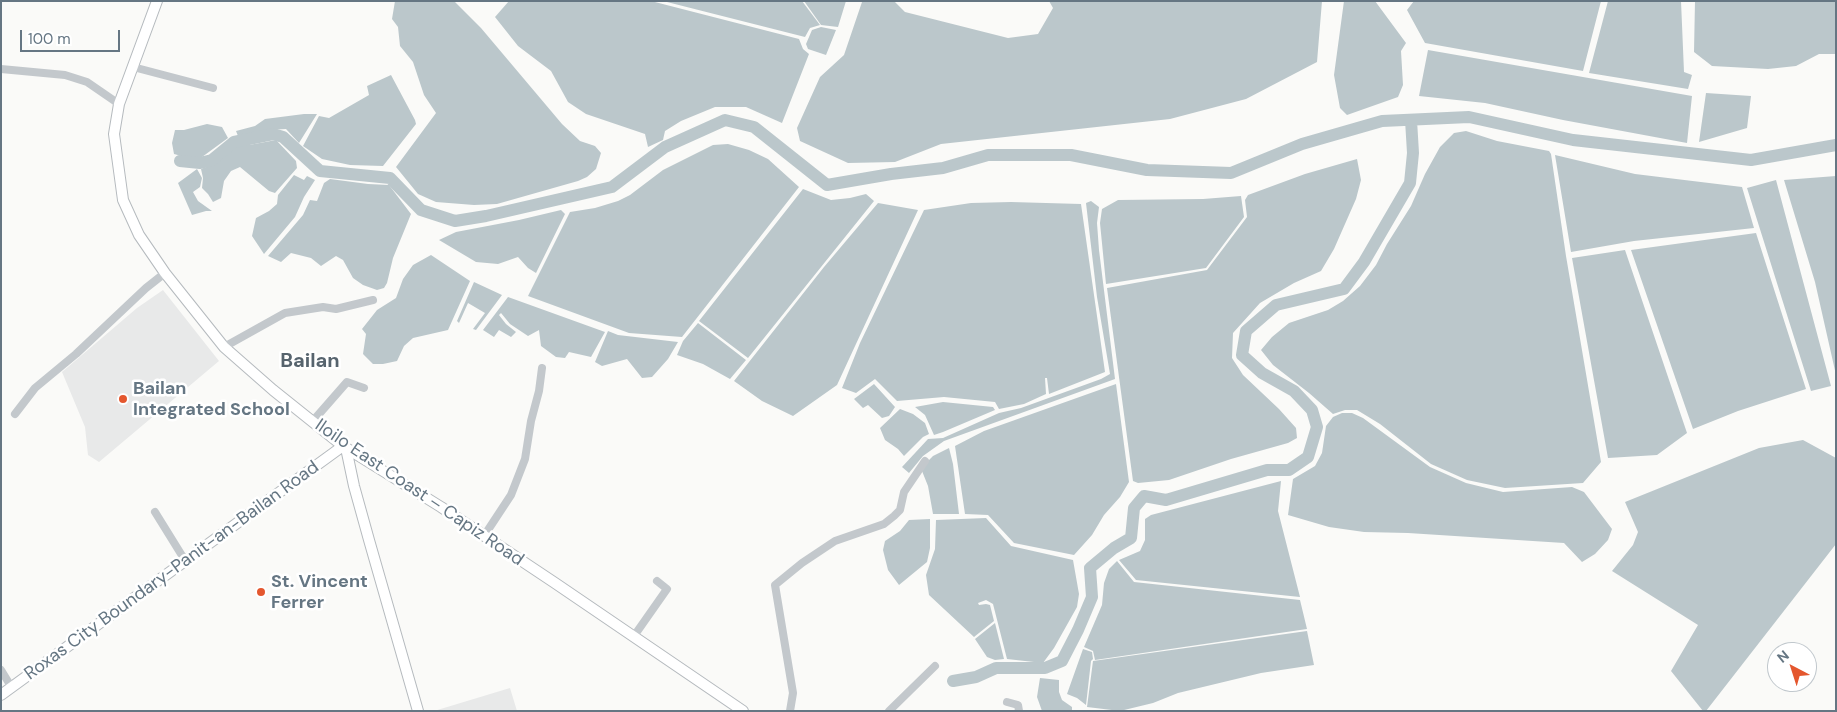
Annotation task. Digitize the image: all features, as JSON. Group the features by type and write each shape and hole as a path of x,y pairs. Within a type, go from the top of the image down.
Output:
{"main road":[{"name":"Iloilo East Coast – Capiz Road","path":"157,1 119,104 114,134 123,200 139,235 165,273 224,347 312,422 345,447 484,536 742,711"},
{"name":"Roxas City Boundary-Panit-an-Bailan Road","path":"1,695 345,447"},
{"path":"345,447 368,540 418,711"}],"street":[{"path":"133,67 213,88"},
{"path":"1,69 65,75 87,82 119,104"},
{"path":"15,414 35,388 76,354 146,288 165,273"},
{"path":"224,347 285,313 323,307 336,310 373,300"},
{"path":"484,536 511,495 525,459 542,368"},
{"path":"312,422 347,382 364,388"},
{"path":"790,711 793,693 775,585 802,563 835,541 884,524 894,516 900,510 904,492 925,461"},
{"path":"154,512 186,562"},
{"path":"634,636 667,588 657,582"},
{"path":"889,711 935,666"},
{"path":"1,670 12,688"},
{"path":"1007,702 1018,705 1019,711"}],"shaded area":[{"path":"395,1 454,1 481,28 562,124 580,141 595,146 601,153 596,169 587,177 578,181 497,204 474,205 436,202 418,194 396,167 436,113 424,95 413,62 400,46 398,27 392,19"},
{"path":"509,1 651,1 799,39 803,49 809,54 782,123 746,107 715,107 681,121 665,131 663,140 648,147 645,134 586,114 568,102 551,71 518,46 495,17"},
{"path":"663,1 802,1 820,25 810,28 805,37"},
{"path":"804,1 846,1 838,27 821,25"},
{"path":"894,1 905,12 1008,38 1038,34 1053,8 1049,1 1322,1 1317,62 1246,99 1170,119 941,144 895,162 848,163 800,141 797,128 820,77 844,55 862,2"},
{"path":"1344,1 1375,1 1406,43 1401,51 1403,85 1398,97 1347,115 1340,108 1334,75"},
{"path":"1414,1 1601,1 1583,71 1425,43 1407,10"},
{"path":"1608,1 1681,1 1684,72 1692,75 1688,89 1589,73"},
{"path":"1695,1 1836,1 1836,54 1819,54 1796,66 1768,69 1712,66 1694,52"},
{"path":"821,27 836,30 826,55 808,49 806,44 812,30"},
{"path":"1428,50 1692,96 1687,143 1563,120 1485,103 1419,96"},
{"path":"391,75 416,124 383,166 350,165 322,159 303,146 319,116 329,118 369,95 367,86"},
{"path":"1706,93 1751,96 1747,128 1699,142"},
{"path":"317,114 299,143 286,129 268,130 252,135 238,136 236,131 255,126 265,119"},
{"path":"207,124 222,127 228,138 202,157 189,158 174,154 172,143 175,130 184,130"},
{"path":"1466,131 1497,141 1549,151 1551,154 1566,256 1601,462 1583,483 1505,488 1467,480 1431,464 1380,424 1357,410 1345,410 1333,414 1273,365 1261,350 1272,337 1289,323 1328,310 1343,301 1360,286 1376,265 1411,206 1425,174 1440,147 1454,133"},
{"path":"276,140 296,161 297,168 275,193 269,191 240,167 231,171 224,181 221,198 213,202 202,188 203,178 201,169 218,162 237,145 249,145"},
{"path":"728,144 749,150 768,159 799,187 682,337 629,333 528,296 570,212 595,208 618,201 630,195 663,170 713,145"},
{"path":"1555,155 1635,174 1742,187 1754,228 1634,241 1571,252"},
{"path":"1357,159 1361,180 1356,199 1334,249 1321,271 1294,283 1260,303 1233,333 1232,358 1243,375 1296,428 1297,438 1288,443 1231,459 1169,480 1138,483 1133,481 1107,288 1207,270 1247,217 1245,200 1248,195 1305,174"},
{"path":"197,169 202,178 200,187 193,192 198,201 212,211 192,215 178,183"},
{"path":"294,175 304,180 307,176 315,180 304,197 295,217 264,254 252,236 256,218 277,204 278,195"},
{"path":"1836,176 1836,375 1815,282 1784,180"},
{"path":"330,179 389,185 411,214 393,258 384,288 377,290 363,285 353,278 343,260 336,256 321,266 311,258 291,253 281,262 268,256 303,215 310,200 317,201 324,183"},
{"path":"1776,180 1831,386 1811,391 1747,188"},
{"path":"803,189 831,200 866,194 874,201 748,358 699,321"},
{"path":"1241,196 1244,217 1206,268 1106,284 1100,223 1102,209 1118,200 1203,199"},
{"path":"1091,201 1099,207 1097,223 1099,250 1115,379 944,441 923,456 909,473 902,467 928,439 943,438 999,413 1021,408 1110,374 1097,297 1086,203"},
{"path":"878,203 918,210 837,385 793,416 762,401 734,381 824,267"},
{"path":"971,203 1081,204 1105,372 1049,394 1047,378 1045,378 1046,394 1024,404 999,409 995,402 944,397 897,401 875,379 856,393 842,388 860,343 924,210"},
{"path":"561,210 565,214 536,273 528,268 518,257 498,264 476,262 439,240 456,232"},
{"path":"1756,233 1806,389 1738,411 1693,429 1631,250"},
{"path":"1625,250 1687,433 1657,455 1608,458 1572,258"},
{"path":"431,255 470,281 448,330 413,338 404,346 397,361 373,364 363,354 366,334 362,329 377,310 396,298 403,279 413,265"},
{"path":"474,282 502,295 476,330 473,329 485,313 468,303 459,323 457,321"},
{"name":"Bailan Integrated School","path":"163,290 219,361 99,462 88,455 85,427 62,372 137,308"},
{"path":"508,297 605,332 591,357 569,352 565,358 556,357 541,346 539,330 528,336 510,324 501,313 499,315 506,324 516,332 511,337 499,330 494,337 483,330"},
{"path":"698,323 746,360 730,379 703,364 677,355 683,341"},
{"path":"608,331 618,335 678,342 668,359 652,377 642,378 627,359 602,366 595,362"},
{"path":"874,384 895,407 889,416 882,418 868,405 863,408 854,399"},
{"path":"1116,384 1129,482 1120,497 1104,515 1092,535 1074,555 1014,543 988,515 965,514 955,446 984,431"},
{"path":"943,402 993,407 995,410 934,435 925,415 915,407"},
{"path":"900,409 913,414 925,423 929,434 923,437 904,456 885,440 880,428"},
{"path":"1342,413 1352,413 1363,418 1430,467 1466,483 1503,492 1572,487 1584,492 1612,529 1608,540 1595,554 1582,562 1564,543 1364,532 1329,527 1288,515 1293,479 1315,466 1322,453 1326,426 1333,417"},
{"path":"1803,440 1836,458 1836,544 1706,711 1703,711 1671,671 1698,625 1612,571 1633,545 1638,532 1625,502 1759,448"},
{"path":"949,448 953,464 959,514 933,514 928,486 922,471 924,465 933,456"},
{"path":"1281,481 1278,511 1300,597 1136,580 1119,560 1140,551 1145,540 1145,519 1151,515"},
{"path":"986,518 1011,546 1073,560 1079,594 1077,607 1054,648 1043,663 1007,659 993,604 986,600 978,603 979,605 990,605 994,621 974,637 929,595 926,575 935,549 936,520"},
{"path":"930,519 930,548 927,562 899,585 888,570 883,550 885,541 900,531 909,520"},
{"path":"1117,561 1134,582 1300,600 1307,629 1095,660 1093,651 1084,647 1102,605 1104,583 1109,569"},
{"path":"995,623 1004,659 995,660 987,657 975,639"},
{"path":"1307,631 1314,665 1261,673 1178,693 1153,703 1120,711 1087,707 1093,661"},
{"path":"1083,649 1092,652 1093,659 1091,661 1086,705 1077,698 1067,694"},
{"path":"1040,678 1059,680 1059,692 1062,700 1072,707 1072,711 1042,711 1037,697"},
{"path":"510,688 517,711 434,711"}],"waterway":[{"path":"180,161 200,163 212,160 234,142 273,134 283,137 320,171 390,178 421,210 455,221 486,216 612,187 665,147 725,120 754,127 827,185 891,174 943,168 988,155 1071,155 1147,170 1231,173 1302,144 1382,121 1469,117 1573,140 1751,160 1836,145"},
{"path":"953,681 976,677 996,668 1045,668 1062,661 1092,597 1090,568 1114,548 1131,538 1134,508 1144,496 1166,500 1267,470 1289,470 1308,457 1317,427 1312,410 1294,391 1262,373 1242,355 1246,331 1276,305 1344,289 1364,262 1410,183 1413,153 1411,120"}],"place":[{"name":"Bailan Integrated School","path":"123,399"},
{"name":"St. Vincent Ferrer","path":"261,592"}],"district":[{"name":"Bailan","path":"310,362"}]}
